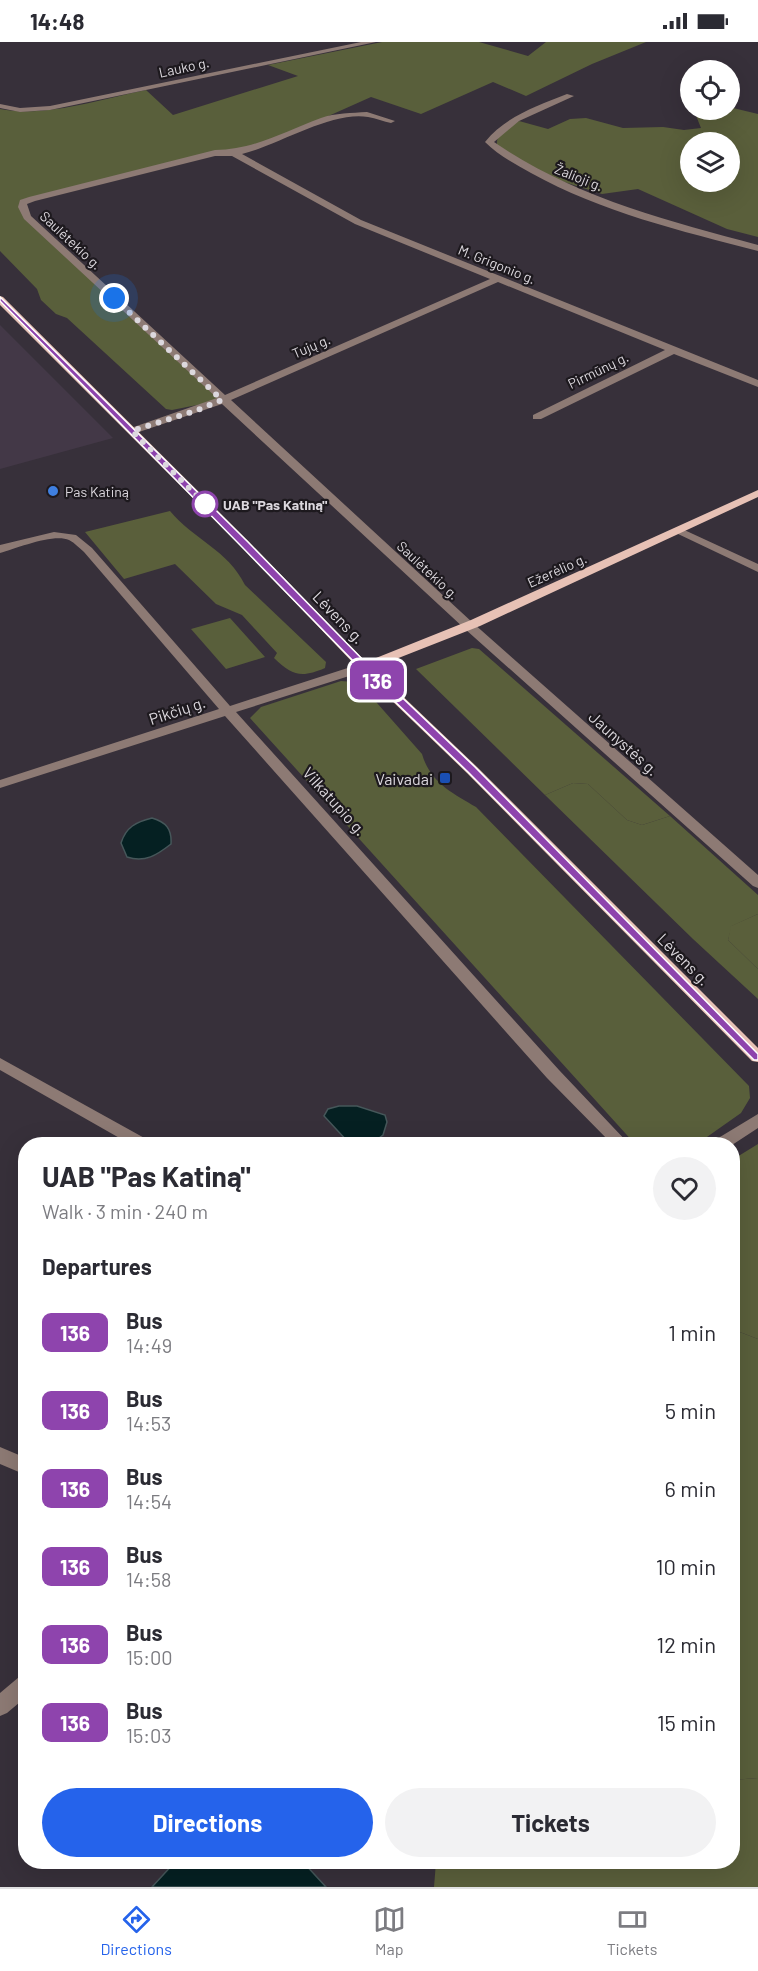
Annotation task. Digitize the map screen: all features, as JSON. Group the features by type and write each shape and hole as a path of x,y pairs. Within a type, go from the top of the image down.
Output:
{"main road":[{"name":"Lėvens g.","path":"3,306 132,431 364,667 472,770 758,1057"},
{"name":"Ežerėlio g.","path":"364,667 397,657 469,626 680,531 758,493"}],"street":[{"name":"Lauko g.","path":"0,106 20,110 50,108 372,42"},
{"name":"Žalioji g.","path":"570,96 510,121 498,129 489,142 512,160 549,180 652,219 758,248"},
{"name":"Saulėtekio g.","path":"391,121 367,114 325,119 259,147 234,153 215,153 32,198 23,202 22,207 27,217 222,400 469,626"},
{"name":"M. Grigonio g.","path":"234,153 358,222 758,384"},
{"name":"Tujų g.","path":"132,431 222,400 498,279"},
{"name":"Pirmūnų g.","path":"537,417 673,350"},
{"path":"680,531 758,568"},
{"name":"Vilkatupio g.","path":"0,549 51,536 72,536 88,550 228,711 553,1074 614,1137"},
{"name":"Jaunystės g.","path":"469,626 758,883"},
{"name":"Pikčių g.","path":"0,784 364,667"},
{"path":"0,1063 130,1137"},
{"path":"732,1137 758,1120"},
{"path":"0,1455 18,1463"},
{"path":"0,1706 18,1691"}],"shaded area":[{"path":"0,325 113,438 0,469"},
{"path":"152,818 167,827 171,844 150,857 133,859 127,857 121,843 126,833 136,823"},
{"path":"339,1106 357,1106 385,1115 387,1122 383,1135 380,1137 343,1137 324,1116 328,1109"},
{"path":"169,1869 309,1869 326,1887 152,1887"}],"green space":[{"path":"382,42 479,42 528,56 546,42 646,42 592,64 526,96 493,82 421,114 371,97 259,147 215,153 24,202 27,217 222,400 172,410 166,409 67,318 56,314 41,300 37,289 0,251 0,109 35,111 54,109 146,90 173,115 298,76 268,65"},
{"path":"740,110 758,114 758,237 727,229 638,189 602,194 561,181 540,173 497,145 498,136 519,121 548,129 570,119 586,118 623,128 663,127 684,130 701,128 698,120 740,120"},
{"path":"170,511 229,563 245,585 326,662 325,668 304,674 286,669 274,658 277,653 242,615 216,604 175,564 124,579 85,532"},
{"path":"230,618 265,657 226,669 191,629"},
{"path":"472,648 479,649 670,816 642,825 627,820 588,784 573,783 545,795 416,669"},
{"path":"341,681 354,682 362,686 422,754 430,772 436,779 450,791 476,807 749,1086 750,1098 741,1113 707,1137 629,1137 250,718 261,707"},
{"path":"573,783 588,784 627,820 642,825 670,816 758,895 758,914 732,926 728,940 758,969 758,999 545,795"},
{"path":"758,914 758,969 728,940 731,926"},
{"path":"758,1144 758,1339 740,1332 740,1155"},
{"path":"740,1332 758,1339 758,1778 740,1779"},
{"path":"758,1778 758,1887 434,1887 435,1869 740,1869 740,1779"}],"bus line":[{"name":"136","path":"0,299 245,544 364,667 472,770 758,1057"}],"place":[{"name":"Pas Katiną","path":"53,491"},
{"name":"UAB \"Pas Katiną\"","path":"205,504"},
{"name":"Vaivadai","path":"445,778"}],"route":[{"path":"114,298 222,400 132,431 205,504"}]}
